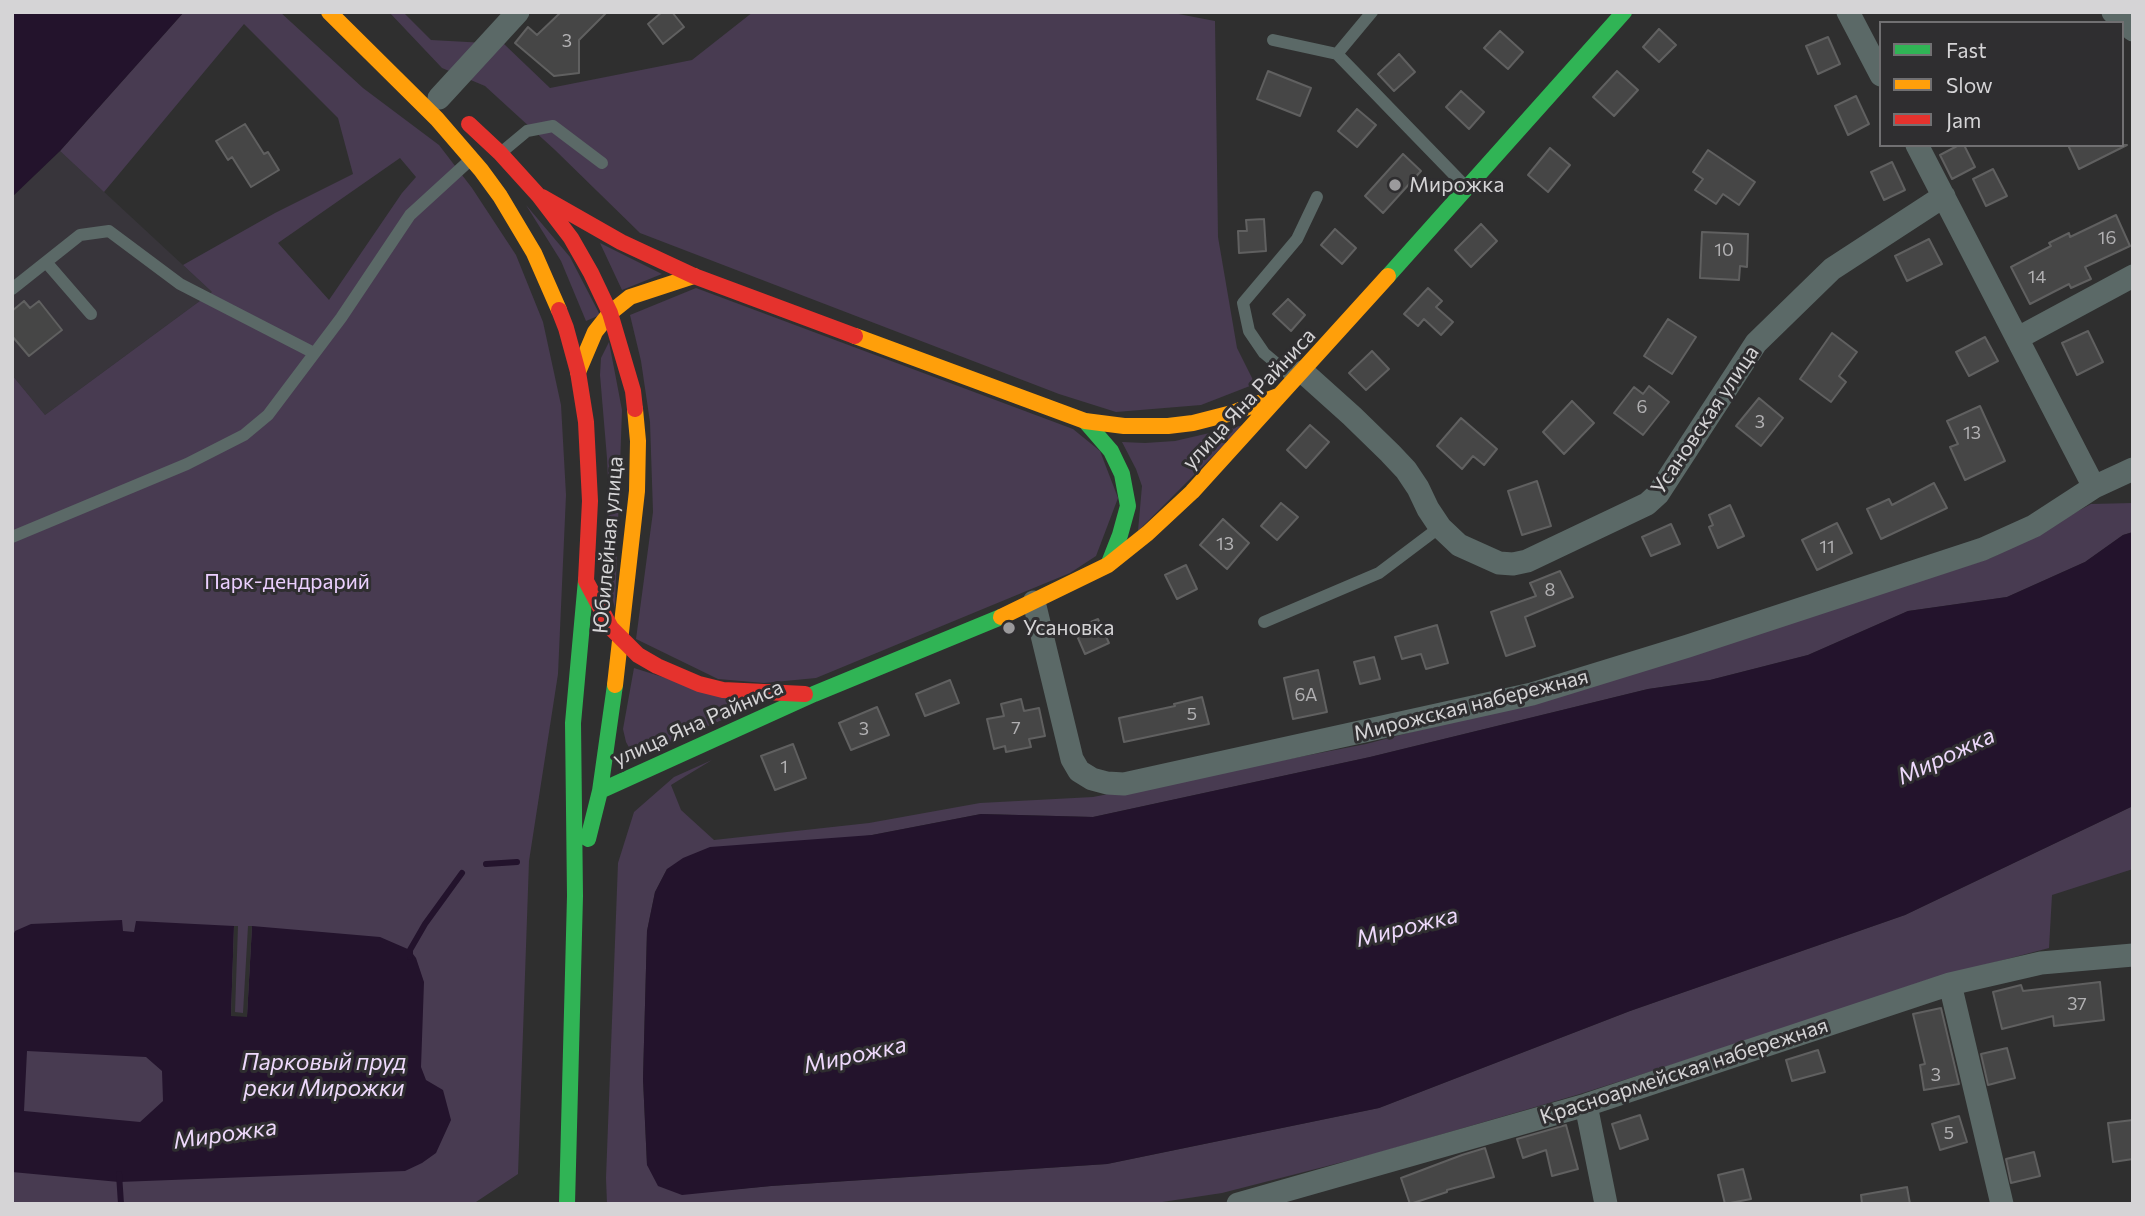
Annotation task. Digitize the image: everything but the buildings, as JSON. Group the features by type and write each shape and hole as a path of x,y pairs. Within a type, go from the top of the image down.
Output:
{"street":[{"path":"447,105 474,62 518,12"},
{"name":"улица Яна Райниса","path":"600,791 814,694 1034,602 1108,565 1192,492 1284,394 1624,12"},
{"path":"1848,12 1879,71"},
{"name":"Юбилейная улица","path":"331,14 447,105 500,153 540,196 571,238 610,313 633,391 638,441 637,491 621,639 600,791 575,896"},
{"name":"Юбилейная улица","path":"331,14 437,119 500,196 534,253 566,328 578,372 586,422 590,500 586,581 573,723 575,896 567,1204"},
{"path":"1918,147 2094,487"},
{"path":"540,196 621,242 694,276 1085,421 1124,426 1180,425 1232,413 1284,394"},
{"name":"Усановская улица","path":"1300,376 1352,416 1398,462 1418,488 1440,527 1459,545 1499,563 1527,561 1647,504 1658,494 1756,343 1832,269 1944,196"},
{"path":"578,372 595,332 610,313 630,297 694,276"},
{"path":"2018,338 2133,276"},
{"path":"1085,421 1111,451 1122,474 1128,506 1108,565"},
{"name":"Мирожская набережная","path":"1034,602 1072,759 1079,771 1092,779 1107,783 1124,783 1532,694 1688,646 1983,549 2034,526 2094,487 2133,469"},
{"name":"улица Яна Райниса","path":"586,581 603,615 621,639 638,655 657,666 699,684 723,690 814,694"},
{"name":"Красноармейская набережная","path":"1238,1204 1586,1105 1950,984 2041,963 2133,955"},
{"path":"1950,984 2001,1204"},
{"path":"1586,1105 1606,1204"}],"lane":[{"path":"1337,54 1373,12"},
{"path":"1273,40 1337,54 1467,188"},
{"path":"500,153 527,131 553,126 602,163"},
{"path":"12,537 187,464 244,435 268,415 341,318 410,215 471,159"},
{"path":"1300,376 1264,353 1249,331 1243,303 1297,239 1317,197"},
{"path":"12,289 80,235 109,230 180,284 314,353"},
{"path":"46,262 91,314"},
{"path":"1264,622 1380,573 1440,527"}],"shaded area":[{"path":"60,151 212,292 45,415 12,375 12,197"}],"green space":[{"name":"Парк-дендрарий","path":"184,12 280,12 363,88 439,145 472,188 516,255 543,322 561,405 566,495 558,674 529,861 518,1174 473,1204 12,1204 12,375 45,415 212,292 183,265 275,213 353,174 338,118 244,24 104,192 60,151","holes":["400,158 416,177 402,193 329,300 278,243"]},
{"path":"389,12 403,12 431,40 504,44 550,88 692,60 753,12 1168,12 1215,21 1218,237 1237,348 1255,384 1201,405 1116,412 1059,394 640,233 485,86 442,68"},
{"path":"526,205 570,257 600,315 586,321 561,261"},
{"path":"600,243 662,274 622,290"},
{"path":"696,288 1073,429 1100,451 1118,498 1096,556 1070,573 816,678 764,683 718,679 636,639 653,512 650,422 641,361 630,315"},
{"path":"609,342 622,410 615,608 605,572 609,501 600,375 601,358"},
{"path":"1244,425 1138,531 1142,486 1122,442 1175,441"},
{"path":"2133,503 2133,532 2123,535 2085,562 2007,597 1908,611 1808,655 1710,680 1648,689 1370,757 1093,817 981,814 667,869 655,892 647,931 643,1079 647,1165 682,1194 1107,1164 1379,1108 1630,1011 1905,915 2133,806 2133,869 2052,895 2049,948 1927,980 1580,1094 1374,1154 1222,1193 1149,1204 607,1204 618,863 634,812 674,777 712,760 671,785 681,810 714,840 869,823 980,803 1093,797 1366,744 1630,675 1991,558 2091,504"},
{"path":"634,668 755,706 638,756 626,742 623,729"}],"water":[{"path":"12,12 184,12 60,151 12,197"},
{"path":"2133,532 2133,806 1905,915 1630,1011 1379,1108 1107,1164 771,1186 682,1195 658,1186 647,1165 643,1079 647,931 655,892 667,869 683,858 710,847 872,835 981,814 1093,817 1370,757 1648,689 1710,680 1808,655 1908,611 2007,597 2085,562 2123,535"},
{"name":"Парковый пруд реки Мирожки","path":"122,920 123,931 134,932 136,921 234,926 231,1016 247,1016 252,926 380,937 410,950 416,958 424,982 421,1067 426,1080 443,1090 451,1120 436,1153 405,1171 119,1182 12,1172 12,938 15,931 31,924","holes":["27,1051 146,1057 162,1071 163,1101 140,1122 24,1111"]}],"pier":[{"path":"234,926 238,926 235,1012 243,1013 248,926 252,926 247,1017 231,1016"}],"waterway":[{"path":"486,864 517,862"},
{"path":"410,957 410,950 425,924 462,873"},
{"path":"119,1174 121,1204"}],"traffic: fast":[{"path":"1388,276 1624,12"},
{"path":"1085,421 1111,451 1122,474 1128,506 1109,563"},
{"path":"567,1204 575,896 573,723 586,580"},
{"path":"600,791 814,694 1001,617"},
{"path":"588,839 600,791 615,685"}],"traffic: slow":[{"path":"329,12 437,119 481,170 534,253 559,310"},
{"path":"578,372 595,332 610,313 630,297 694,276"},
{"path":"1001,617 1108,565 1148,533 1192,492 1388,276"},
{"path":"855,336 1085,421 1124,426 1193,423 1232,413 1278,396"},
{"path":"615,685 637,491 638,441 635,409"}],"traffic: jam":[{"path":"469,124 539,196 571,238 610,313 633,391 635,409"},
{"path":"542,197 621,242 694,276 855,336"},
{"path":"559,310 578,372 586,422 590,501 586,580"},
{"path":"586,581 611,628 638,655 657,666 699,684 723,690 805,694"}],"place":[{"name":"Мирожка","path":"1395,185"},
{"name":"Усановка","path":"1009,628"}]}
